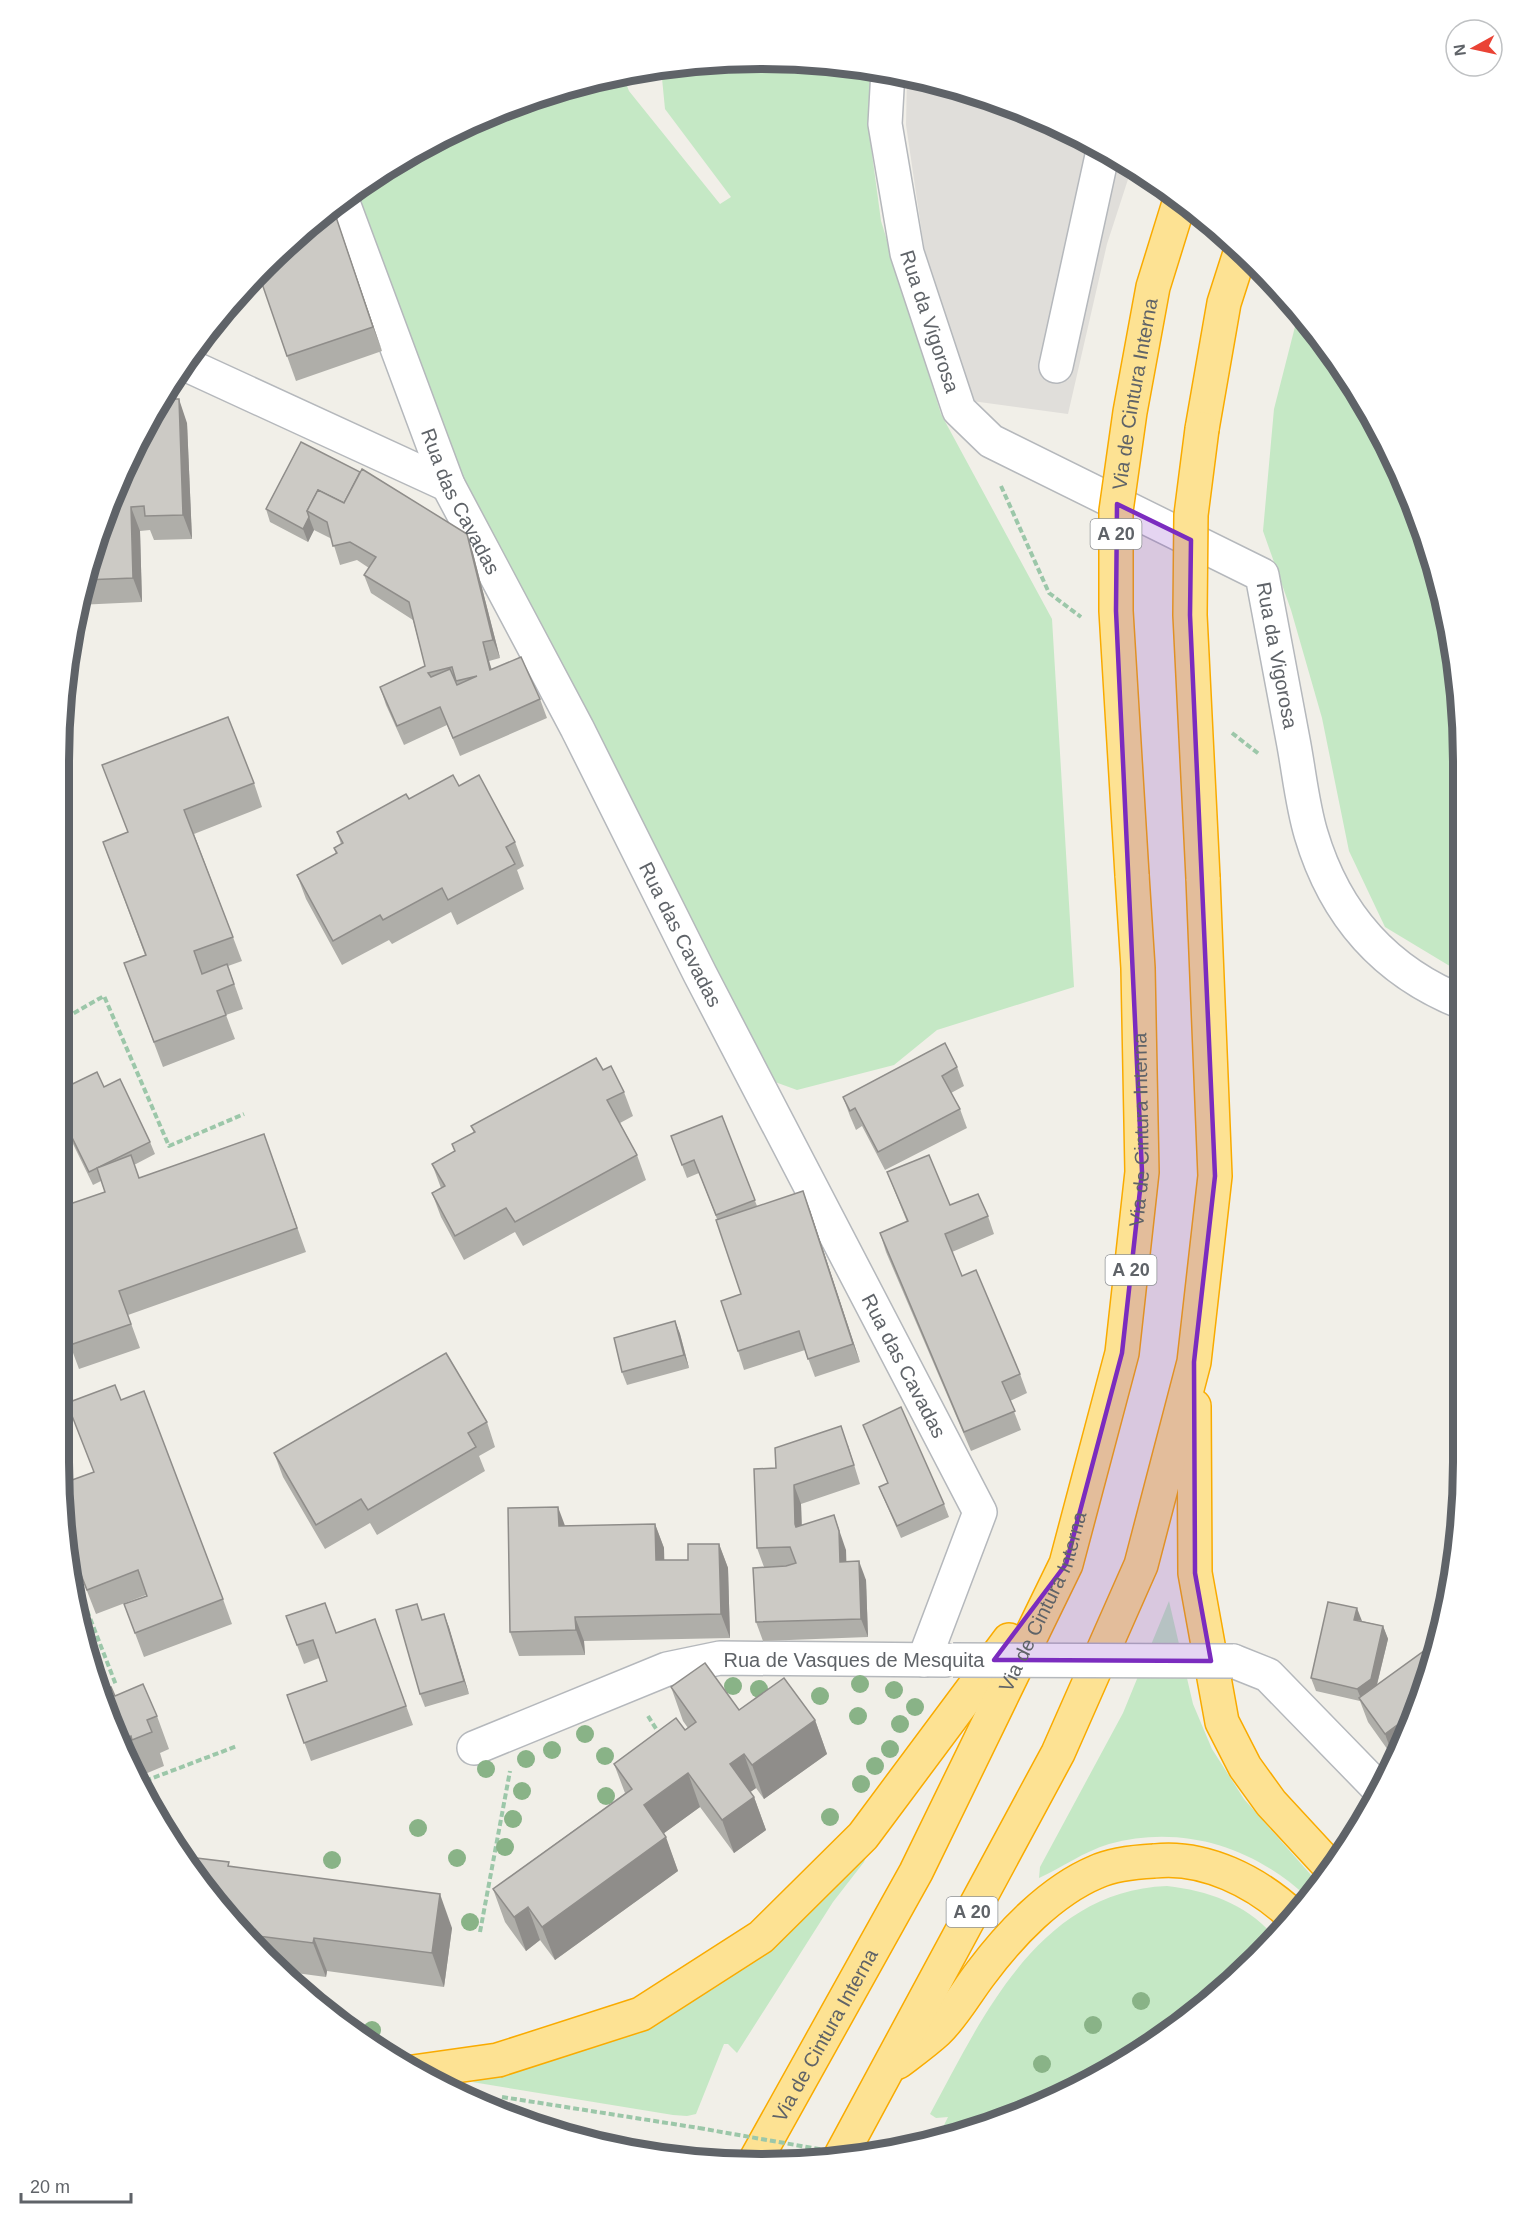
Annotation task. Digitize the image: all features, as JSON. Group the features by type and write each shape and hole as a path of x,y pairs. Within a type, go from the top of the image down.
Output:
{"highway":[{"name":"Via de Cintura Interna","path":"759,2154 916,1872 1066,1564 1122,1353 1142,1172 1138,968 1116,611 1116,512 1130,412 1153,287 1177,209"},
{"name":"A 20","path":"846,2149 1058,1753 1141,1565 1194,1362 1215,1176 1190,615 1191,515 1202,429 1224,303 1238,260"},
{"path":"1194,1362 1195,1573 1222,1722 1245,1767 1271,1803 1325,1862"},
{"path":"431,2070 498,2060 641,2014 760,1937 863,1836 1066,1564"},
{"path":"887,2071 938,2030 995,1954 1047,1901 1096,1872 1150,1861 1196,1861 1225,1872 1258,1890 1287,1911"}],"street":[{"name":"Rua da Vigorosa","path":"887,81 885,124 907,253 959,410 991,441 1262,575 1310,833 1326,878 1344,911 1374,946 1408,974 1453,999"},
{"path":"1056,366 1101,159"},
{"name":"Rua das Cavadas","path":"345,208 448,484 577,728 700,974 980,1512 939,1660"},
{"path":"193,368 448,484"},
{"name":"Rua de Vasques de Mesquita","path":"474,1748 667,1669 720,1659 1233,1661 1268,1675 1374,1783"}],"path":[{"path":"69,1016 104,996 169,1146 244,1114"},
{"path":"82,1599 116,1685"},
{"path":"627,1685 665,1741"},
{"path":"480,1932 517,1730"},
{"path":"147,1780 237,1746"},
{"path":"488,1884 495,1892"},
{"path":"495,2096 827,2151"}],"highlighted area":[{"path":"1117,504 1191,540 1190,615 1215,1176 1194,1362 1195,1573 1211,1661 994,1660 1066,1564 1122,1353 1142,1172 1116,611"}],"shaded area":[{"path":"907,85 983,106 1026,122 1067,140 1129,176 1107,244 1068,414 972,401 925,254 906,125"}],"green space":[{"path":"761,69 806,70 871,78 868,124 881,221 941,414 1052,619 1074,987 937,1030 894,1065 797,1090 761,1077 460,480 353,203 415,162 455,140 539,106 626,82 629,91 720,204 731,197 665,109 662,76 671,75 716,70"},
{"path":"1296,323 1336,377 1360,415 1382,455 1416,539 1440,626 1452,716 1453,968 1385,927 1349,851 1322,718 1291,610 1263,531 1274,409"},
{"path":"1169,1601 1193,1704 1212,1749 1244,1799 1314,1878 1302,1893 1287,1880 1241,1853 1216,1844 1163,1837 1136,1838 1109,1844 1082,1855 1039,1878 1040,1867 1123,1713"},
{"path":"863,1855 866,1857 864,1862 833,1902 737,2053 728,2044 724,2044 696,2114 673,2115 472,2082 555,2057"},
{"path":"1167,1886 1198,1891 1239,1908 1269,1931 1217,1982 1182,2011 1107,2061 1067,2083 1026,2101 942,2129 948,2117 936,2118 930,2114 971,2038 1020,1965 1050,1934 1083,1910 1122,1893"}],"building":[{"path":"336,216 373,327 287,356 262,283 305,241"},
{"path":"172,399 179,399 183,515 145,516 144,506 131,507 133,578 94,580 106,539 140,455"},
{"path":"301,442 360,472 344,503 318,490 307,511 309,517 303,529 266,509"},
{"path":"362,469 467,534 493,640 483,642 490,670 521,657 540,699 453,738 440,707 397,726 380,687 425,666 409,602 364,575 376,557 350,542 333,546 327,522 307,511 318,490 344,503","holes":["452,667 456,681 477,676 457,685 450,669 431,677 428,673"]},
{"path":"228,717 254,783 184,810 233,937 194,951 202,974 227,964 234,984 217,991 226,1015 154,1042 124,963 146,955 103,842 128,832 102,765"},
{"path":"453,775 459,786 479,775 515,842 506,847 515,864 448,900 442,888 383,920 380,915 333,941 297,875 337,853 334,848 343,843 337,832 406,794 409,799"},
{"path":"945,1043 957,1067 942,1076 960,1109 878,1152 855,1108 850,1111 843,1097"},
{"path":"596,1058 603,1070 611,1066 624,1092 607,1100 637,1155 515,1222 506,1208 455,1236 432,1193 445,1186 432,1164 455,1151 452,1144 475,1132 471,1126"},
{"path":"97,1072 104,1087 120,1079 150,1142 89,1172 69,1131 69,1086"},
{"path":"722,1116 755,1200 716,1215 694,1160 682,1165 671,1136"},
{"path":"264,1134 297,1228 119,1291 131,1324 70,1345 69,1204 105,1192 97,1168 131,1155 139,1178"},
{"path":"929,1155 950,1205 978,1194 988,1216 945,1234 962,1276 976,1270 1020,1374 1002,1382 1015,1411 964,1432 880,1233 908,1221 887,1172"},
{"path":"803,1191 853,1344 808,1359 799,1331 738,1351 721,1301 741,1294 716,1220"},
{"path":"675,1321 684,1355 622,1372 614,1338"},
{"path":"446,1353 487,1422 468,1433 476,1447 368,1510 361,1499 316,1525 274,1453"},
{"path":"115,1385 121,1400 144,1391 223,1599 135,1633 124,1604 147,1596 138,1570 87,1590 77,1564 69,1481 94,1472 69,1408 69,1402"},
{"path":"901,1407 944,1504 897,1526 879,1487 888,1483 863,1425"},
{"path":"841,1426 854,1465 794,1485 795,1524 796,1527 834,1515 839,1531 840,1562 859,1561 861,1619 756,1622 753,1568 786,1566 796,1563 790,1547 757,1548 754,1469 776,1468 775,1448"},
{"path":"558,1507 559,1526 655,1524 656,1560 688,1560 688,1544 719,1544 721,1614 575,1617 576,1630 510,1632 508,1508"},
{"path":"1328,1602 1357,1608 1354,1620 1383,1626 1371,1679 1357,1689 1311,1678"},
{"path":"325,1603 336,1633 375,1619 406,1706 304,1743 287,1695 327,1681 313,1640 297,1645 286,1616"},
{"path":"417,1604 422,1620 444,1614 464,1681 420,1694 396,1610"},
{"path":"1427,1649 1402,1721 1385,1734 1359,1698"},
{"path":"705,1663 739,1710 784,1678 815,1720 752,1765 744,1754 730,1764 754,1797 722,1820 688,1773 644,1805 666,1837 542,1927 528,1907 514,1917 493,1889 632,1789 614,1764 676,1718 685,1730 696,1722 671,1687"},
{"path":"143,1684 157,1716 147,1720 152,1732 132,1740 131,1736 127,1738 108,1688 111,1687 115,1696"},
{"path":"194,1858 229,1862 228,1866 440,1894 432,1953 314,1938 313,1943 258,1936 212,1883"}]}
